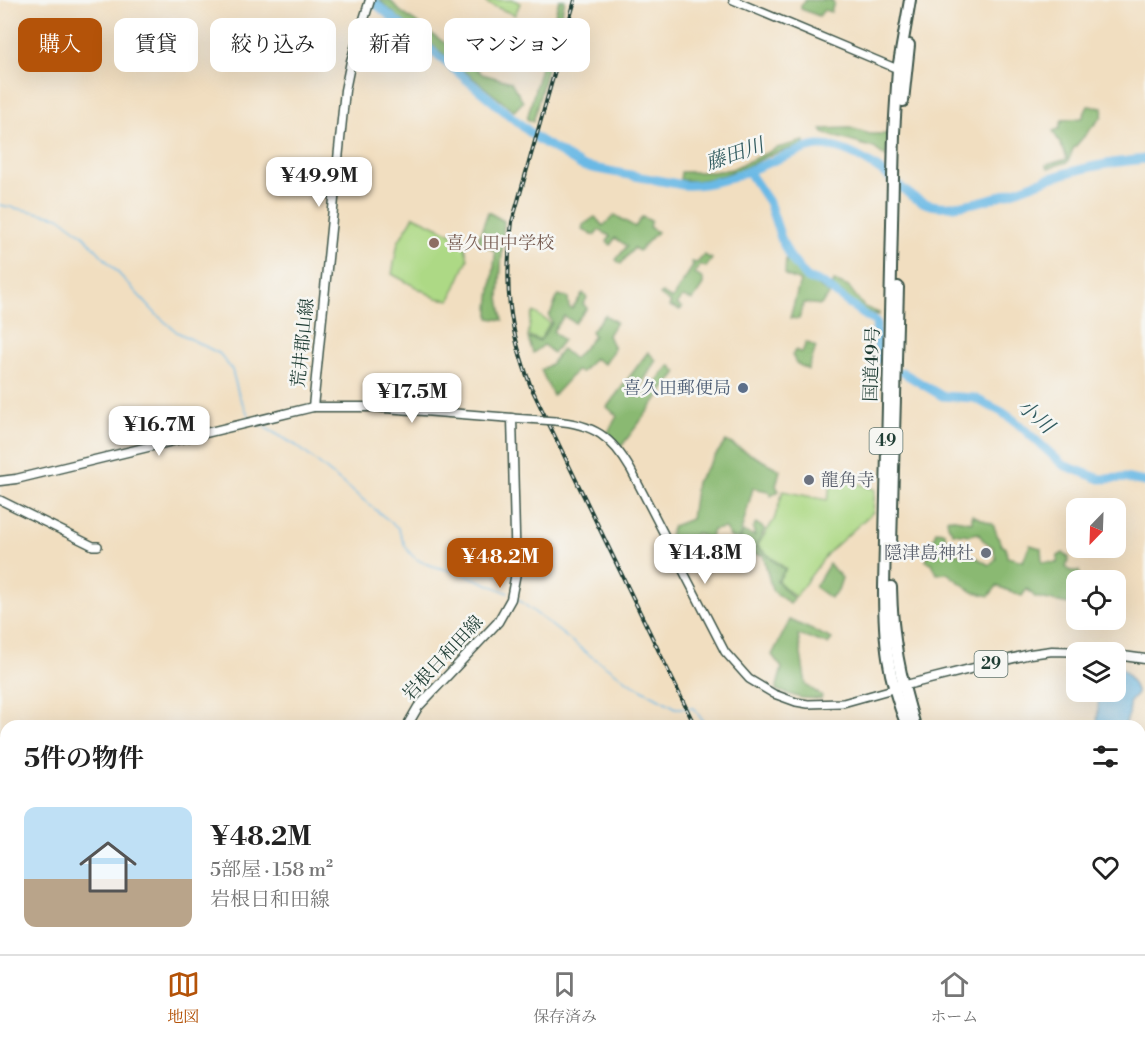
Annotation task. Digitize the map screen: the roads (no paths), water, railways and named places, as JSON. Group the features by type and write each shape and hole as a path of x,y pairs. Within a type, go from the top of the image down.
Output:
{"highway":[{"name":"国道49号","path":"906,720 898,688 891,590 897,170 902,70 910,0"},
{"name":"国道49号","path":"902,70 916,0"},
{"name":"国道49号","path":"898,688 912,720"}],"main road":[{"name":"荒井郡山線","path":"0,481 313,407 344,99 351,61 370,0"},
{"path":"313,407 373,407 512,418"},
{"name":"岩根日和田線","path":"410,720 418,707 498,622 511,599 516,573 512,418"},
{"name":"29","path":"898,688 1030,654 1066,651"},
{"path":"1126,656 1145,659"}],"street":[{"path":"733,0 902,70"},
{"path":"512,418 555,421 589,428 600,433 618,448 726,652 749,679 790,701 808,704 843,703 898,688"},
{"path":"0,500 93,546 98,546"}],"water":[{"path":"1126,674 1137,694 1129,703 1126,720 1097,720 1098,702 1126,702"}],"waterway":[{"name":"藤田川","path":"371,0 538,139 582,166 683,185 696,185 722,180 805,149 827,146 844,150 869,163 922,202 937,206 950,206 993,198 1083,169 1145,159"},
{"name":"小川","path":"748,171 769,202 790,257 805,276 822,283 876,322 880,359"},
{"path":"0,205 59,217 82,234 157,315 177,332 220,354 232,370 239,396 249,416"},
{"name":"小川","path":"902,372 942,396 974,398 1002,412 1063,465 1100,479 1124,478 1145,482"},
{"path":"259,424 297,446 398,528 404,544 414,557 430,565 472,577 508,593"},
{"path":"515,597 588,654 632,684 676,708 694,708 702,720"}],"railway":[{"path":"575,0 512,222 508,287 513,325 531,387 692,720"}],"place":[{"name":"喜久田中学校","path":"434,243"},
{"name":"喜久田郵便局","path":"743,388"},
{"name":"龍角寺","path":"809,480"},
{"name":"隠津島神社","path":"986,553"}]}
